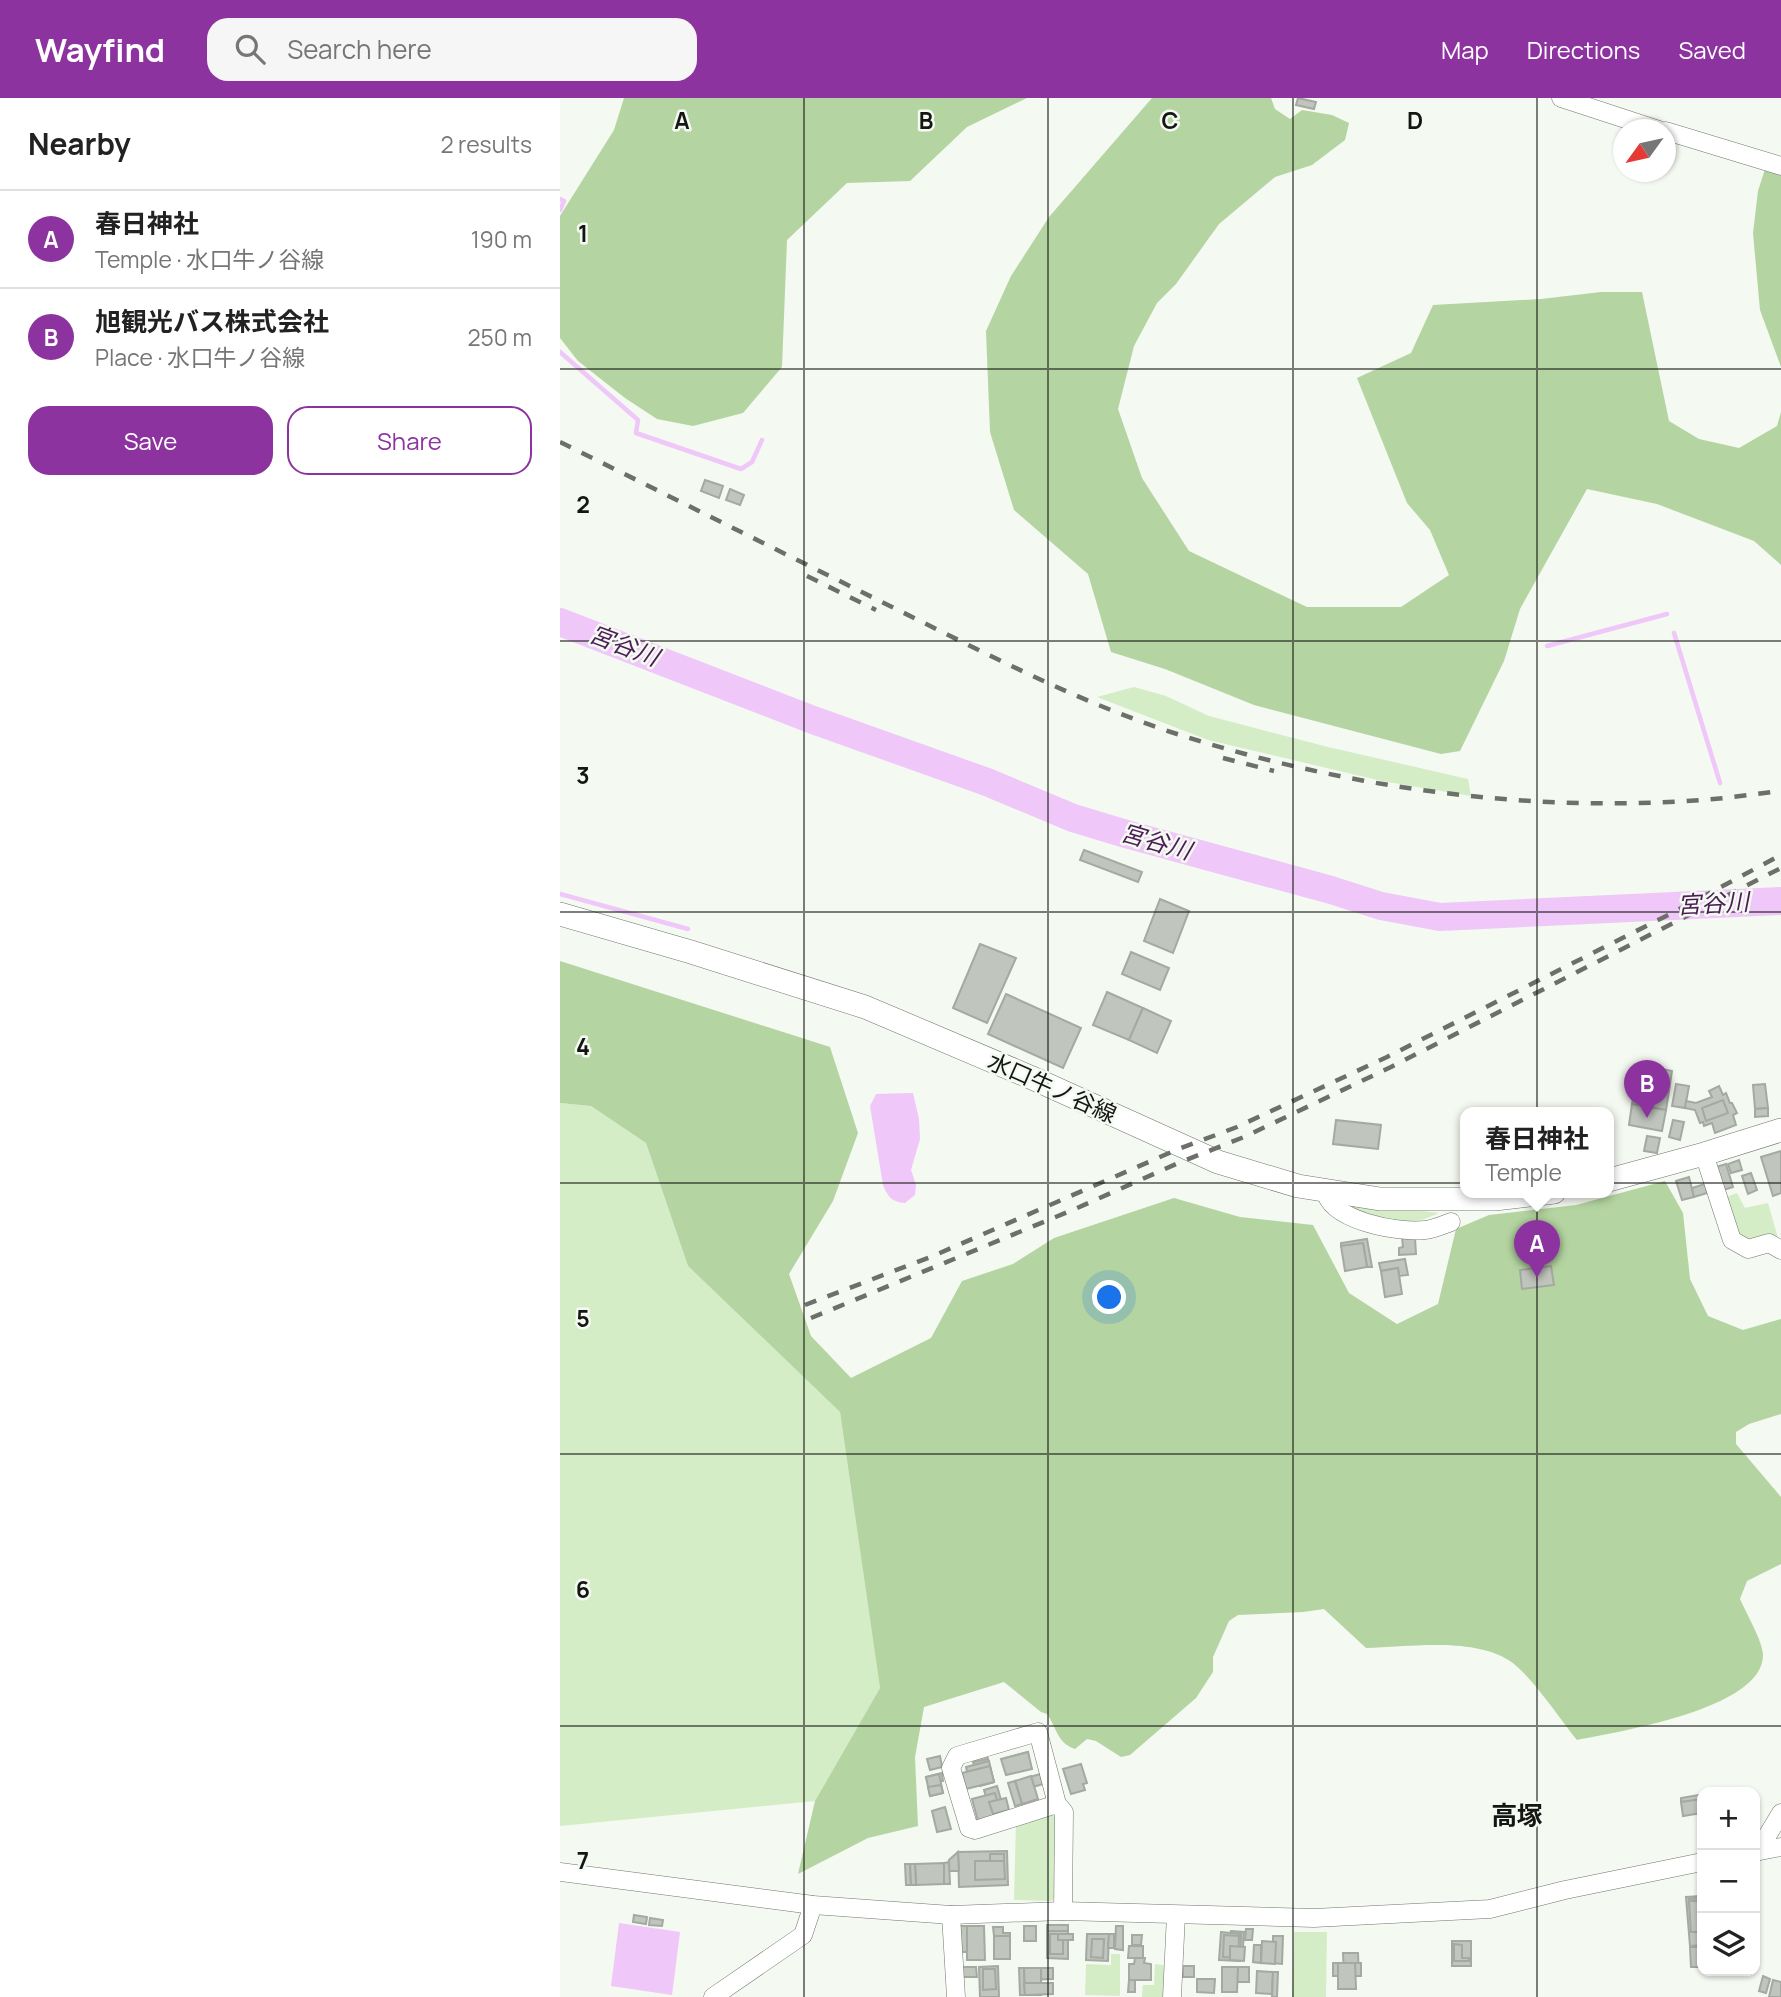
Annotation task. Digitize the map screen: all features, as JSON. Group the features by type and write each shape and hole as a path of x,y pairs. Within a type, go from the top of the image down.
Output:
{"main road":[{"name":"水口牛ノ谷線","path":"560,914 865,1007 1030,1077 1218,1163 1298,1186 1380,1199 1503,1198"},
{"path":"1614,1179 1781,1130"}],"street":[{"path":"1560,98 1625,119"},
{"path":"1676,134 1781,166"},
{"path":"1704,1154 1732,1240 1748,1249 1769,1243 1781,1251"},
{"path":"1325,1190 1327,1200 1335,1208 1364,1222 1388,1229 1426,1230 1451,1222"},
{"path":"1057,1804 975,1830 969,1828 951,1768 957,1756 1038,1732 1057,1804 1064,1812 1063,1911"},
{"path":"1757,1850 1781,1813"},
{"path":"1760,1851 1781,1847"},
{"path":"560,1872 813,1905 951,1915 1063,1911 1314,1918 1490,1909 1565,1890 1697,1863"},
{"path":"713,1997 803,1935 813,1905"},
{"path":"1172,1997 1176,1914"},
{"path":"951,1915 957,1997"}],"green space":[{"path":"624,98 1027,98 967,127 910,181 847,183 787,240 782,367 743,413 693,426 657,419 625,398 578,361 560,338 560,216 614,130"},
{"path":"1152,98 1271,98 1275,109 1290,119 1302,110 1332,115 1349,123 1345,140 1312,165 1275,177 1219,224 1176,284 1157,303 1134,346 1118,409 1142,478 1189,551 1307,607 1401,607 1449,575 1430,530 1407,503 1357,378 1411,353 1433,305 1541,299 1601,292 1642,292 1669,421 1699,439 1739,448 1777,426 1781,412 1781,565 1754,541 1657,504 1587,489 1520,609 1504,661 1460,751 1441,754 1254,705 1165,669 1111,652 1088,574 1014,510 990,432 986,331 1011,276 1049,217"},
{"path":"1766,166 1781,170 1781,367 1760,310 1753,233 1758,191"},
{"path":"1134,687 1166,696 1209,716 1468,779 1471,796 1382,781 1208,740 1097,697"},
{"path":"560,961 830,1047 858,1133 833,1201 789,1274 811,1336 851,1378 931,1338 962,1281 1013,1264 1054,1238 1174,1198 1240,1217 1313,1225 1349,1293 1397,1324 1438,1304 1456,1229 1489,1215 1614,1198 1614,1195 1665,1181 1683,1213 1690,1279 1708,1316 1743,1330 1781,1319 1781,1414 1749,1424 1736,1432 1736,1444 1781,1497 1781,1564 1747,1581 1740,1599 1762,1648 1763,1654 1757,1673 1740,1690 1686,1715 1577,1740 1527,1676 1510,1661 1495,1654 1460,1646 1440,1645 1366,1648 1324,1609 1238,1615 1229,1621 1213,1657 1213,1672 1196,1698 1130,1755 1121,1757 1096,1741 1087,1739 1075,1749 1069,1746 1061,1739 1047,1714 1004,1682 924,1707 915,1757 918,1826 868,1838 798,1874 815,1801 880,1688 840,1412 688,1266 646,1143 591,1106 560,1103"},
{"path":"560,1103 591,1106 646,1143 688,1266 840,1412 880,1688 815,1801 560,1826"},
{"path":"1737,1193 1745,1208 1768,1203 1778,1238 1748,1245 1734,1238 1723,1198"},
{"path":"1343,1201 1439,1213 1407,1222 1382,1220 1360,1213"},
{"path":"1048,1811 1058,1820 1057,1896 1051,1901 1014,1900 1016,1821"},
{"path":"1294,1932 1327,1932 1326,1997 1292,1997"},
{"path":"1111,1954 1120,1954 1120,1996 1085,1995 1086,1964 1111,1965"},
{"path":"1155,1964 1166,1968 1164,1997 1142,1997 1143,1985 1154,1985"}],"shaded area":[{"path":"913,1093 920,1139 911,1170 916,1185 915,1195 905,1203 891,1198 883,1185 870,1106 876,1094"},
{"path":"619,1923 680,1932 672,1995 611,1986"}],"building":[{"path":"1298,98 1316,102 1314,109 1296,105"},
{"path":"705,480 723,486 719,498 701,491"},
{"path":"730,489 744,495 740,505 726,500"},
{"path":"1084,850 1142,872 1138,882 1080,860"},
{"path":"1160,899 1189,911 1173,953 1144,941"},
{"path":"980,944 1016,958 987,1023 953,1008"},
{"path":"1131,952 1169,968 1160,990 1122,974"},
{"path":"1107,992 1143,1008 1129,1040 1093,1025"},
{"path":"1006,994 1081,1028 1063,1068 988,1034"},
{"path":"1143,1008 1171,1021 1157,1053 1129,1040"},
{"path":"1643,1065 1672,1071 1666,1110 1632,1104 1634,1095 1638,1095"},
{"path":"1676,1084 1689,1086 1685,1108 1672,1106"},
{"path":"1765,1084 1768,1108 1755,1109 1753,1085"},
{"path":"1719,1086 1737,1113 1733,1115 1736,1125 1715,1133 1712,1123 1704,1126 1695,1110 1685,1108 1686,1101 1696,1103 1712,1097 1709,1091"},
{"path":"1723,1100 1728,1113 1706,1121 1702,1108"},
{"path":"1632,1104 1666,1110 1662,1131 1629,1125"},
{"path":"1768,1108 1768,1116 1755,1117 1755,1109"},
{"path":"1336,1120 1381,1125 1378,1149 1333,1144"},
{"path":"1673,1120 1684,1122 1680,1140 1669,1137"},
{"path":"1647,1136 1660,1138 1657,1153 1644,1151"},
{"path":"1781,1151 1781,1193 1773,1196 1761,1157"},
{"path":"1739,1160 1742,1170 1731,1173 1728,1164"},
{"path":"1726,1164 1733,1187 1720,1191 1713,1168"},
{"path":"1751,1173 1757,1190 1748,1194 1742,1176"},
{"path":"1689,1177 1694,1197 1682,1200 1676,1181"},
{"path":"1705,1184 1707,1193 1694,1197 1692,1188"},
{"path":"1402,1238 1415,1238 1416,1254 1399,1255 1399,1248 1403,1247"},
{"path":"1367,1239 1372,1267 1367,1267 1363,1243 1341,1246 1341,1243"},
{"path":"1363,1243 1367,1267 1345,1271 1341,1246"},
{"path":"1405,1259 1408,1275 1399,1276 1398,1268 1381,1271 1379,1263"},
{"path":"1551,1266 1554,1285 1522,1289 1520,1270"},
{"path":"1398,1268 1402,1294 1385,1297 1381,1271"},
{"path":"1028,1752 1029,1759 1008,1765 1006,1758"},
{"path":"1028,1752 1032,1769 1006,1775 1001,1759"},
{"path":"940,1756 942,1767 930,1770 927,1759"},
{"path":"987,1756 994,1782 982,1785 975,1759"},
{"path":"988,1759 994,1782 980,1786 973,1762"},
{"path":"989,1761 992,1776 969,1781 966,1767"},
{"path":"1081,1764 1087,1783 1083,1784 1085,1790 1071,1794 1063,1769"},
{"path":"990,1766 994,1782 966,1789 962,1773"},
{"path":"942,1773 943,1781 928,1784 926,1777"},
{"path":"939,1774 943,1793 930,1796 926,1777"},
{"path":"1040,1774 1043,1784 1026,1789 1023,1779"},
{"path":"1031,1776 1038,1799 1022,1804 1015,1781"},
{"path":"1015,1781 1022,1804 1015,1806 1008,1783"},
{"path":"941,1785 943,1793 930,1796 928,1787"},
{"path":"997,1786 1002,1803 989,1807 984,1790"},
{"path":"995,1793 1001,1814 978,1821 972,1799"},
{"path":"1697,1795 1697,1800 1681,1802 1681,1798"},
{"path":"1006,1798 1009,1810 993,1814 989,1802"},
{"path":"1697,1800 1697,1814 1683,1816 1681,1802"},
{"path":"945,1807 951,1829 937,1832 932,1811"},
{"path":"1007,1851 1008,1885 959,1887 958,1852"},
{"path":"958,1852 959,1871 949,1871 949,1860"},
{"path":"990,1854 1004,1854 1004,1861 990,1861"},
{"path":"975,1861 1004,1861 1005,1879 975,1880"},
{"path":"949,1862 950,1884 944,1884 944,1863"},
{"path":"944,1863 944,1884 916,1885 915,1864"},
{"path":"905,1864 910,1864 911,1885 906,1885"},
{"path":"910,1864 915,1864 916,1885 911,1885"},
{"path":"1697,1896 1697,1945 1690,1946 1686,1897"},
{"path":"1694,1897 1697,1897 1695,1913"},
{"path":"1697,1898 1697,1909 1690,1909 1689,1899"},
{"path":"1689,1901 1697,1901 1697,1932 1691,1932"},
{"path":"634,1915 647,1917 646,1924 633,1922"},
{"path":"650,1918 663,1920 662,1926 649,1925"},
{"path":"1047,1925 1068,1925 1068,1931 1047,1931"},
{"path":"957,1926 967,1926 967,1952 957,1952"},
{"path":"967,1926 984,1926 985,1960 967,1960"},
{"path":"1024,1926 1036,1926 1036,1941 1024,1941"},
{"path":"1116,1926 1123,1926 1123,1950 1115,1949"},
{"path":"993,1927 1003,1927 1003,1933 1010,1933 1010,1936 994,1936"},
{"path":"1246,1929 1253,1929 1252,1940 1245,1940"},
{"path":"1047,1931 1068,1931 1068,1959 1047,1958"},
{"path":"1231,1931 1244,1932 1243,1947 1230,1946"},
{"path":"1221,1932 1241,1934 1240,1961 1219,1960"},
{"path":"1050,1934 1063,1934 1063,1954 1050,1954"},
{"path":"1058,1934 1073,1934 1073,1940 1058,1940"},
{"path":"1087,1934 1109,1934 1108,1961 1086,1960"},
{"path":"1109,1934 1114,1934 1114,1948 1108,1948"},
{"path":"1132,1935 1142,1935 1141,1945 1132,1945"},
{"path":"1224,1935 1239,1936 1238,1958 1223,1957"},
{"path":"994,1936 1010,1936 1010,1959 994,1959"},
{"path":"1273,1936 1283,1936 1282,1964 1273,1963"},
{"path":"1092,1939 1104,1939 1103,1958 1091,1957"},
{"path":"1262,1941 1276,1942 1275,1964 1261,1963"},
{"path":"1452,1941 1471,1941 1471,1966 1452,1966"},
{"path":"1454,1944 1462,1945 1462,1958 1469,1958 1469,1961 1454,1961"},
{"path":"1254,1945 1261,1945 1261,1963 1253,1962"},
{"path":"1129,1946 1143,1946 1143,1958 1128,1958"},
{"path":"1230,1946 1245,1947 1244,1961 1230,1960"},
{"path":"1690,1947 1697,1947 1697,1967 1691,1967"},
{"path":"1343,1953 1358,1953 1359,1976 1344,1976"},
{"path":"1135,1958 1145,1958 1144,1963 1151,1964 1151,1980 1129,1980 1129,1964 1134,1964"},
{"path":"1333,1963 1361,1963 1361,1976 1333,1976"},
{"path":"1338,1963 1355,1963 1356,1989 1338,1989"},
{"path":"998,1966 999,1997 980,1997 979,1967"},
{"path":"1183,1966 1194,1966 1194,1977 1183,1977"},
{"path":"962,1967 976,1967 977,1977 963,1977"},
{"path":"1222,1967 1249,1967 1249,1982 1222,1982"},
{"path":"1222,1967 1238,1967 1237,1992 1222,1992"},
{"path":"1019,1968 1024,1968 1025,1995 1020,1995"},
{"path":"1024,1968 1053,1968 1053,1979 1025,1980"},
{"path":"1024,1968 1041,1968 1041,1995 1025,1995"},
{"path":"983,1969 995,1969 996,1989 983,1990"},
{"path":"1257,1971 1273,1972 1272,1994 1256,1993"},
{"path":"1273,1972 1278,1972 1277,1997 1272,1997"},
{"path":"1763,1976 1770,1979 1766,1993 1759,1991"},
{"path":"1197,1979 1215,1979 1214,1993 1197,1992"},
{"path":"1129,1980 1135,1980 1135,1992 1128,1992"},
{"path":"1773,1980 1781,1982 1781,1997 1769,1997"},
{"path":"1024,1983 1053,1983 1053,1994 1025,1995"}],"waterway":[{"path":"560,199 564,201 560,210"},
{"path":"560,352 638,420 636,433 741,469 752,462 762,440"},
{"path":"1547,646 1667,614"},
{"name":"宮谷川","path":"560,622 813,720 987,782 1073,818 1381,906 1440,917 1781,901"},
{"path":"1674,633 1720,783"},
{"path":"560,894 688,929"}],"railway":[{"path":"560,442 1032,676 1140,721 1241,753 1371,782 1504,799 1637,803 1703,800 1781,791"},
{"path":"807,576 876,610"},
{"path":"1223,758 1274,771"},
{"path":"805,1305 933,1256 1176,1150 1237,1127 1387,1057 1781,855"},
{"path":"811,1318 1244,1137 1391,1067 1781,868"}],"place":[{"name":"旭観光バス株式会社","path":"1647,1118"},
{"name":"春日神社","path":"1537,1278"}],"district":[{"name":"高塚","path":"1517,1816"}]}
